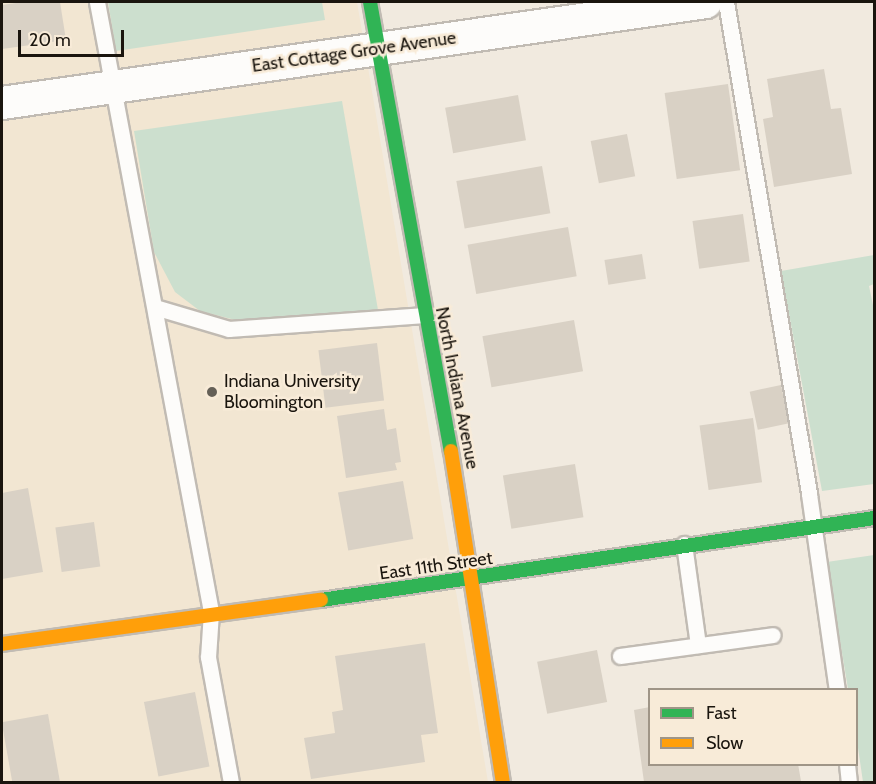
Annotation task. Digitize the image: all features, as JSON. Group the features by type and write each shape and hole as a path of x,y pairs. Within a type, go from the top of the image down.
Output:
{"street":[{"name":"North Indiana Avenue","path":"370,2 472,580 503,783"},
{"name":"East Cottage Grove Avenue","path":"2,103 706,2"},
{"name":"East 11th Street","path":"2,644 211,612 472,580 684,544 874,518"}],"lane":[{"path":"97,2 112,87 158,308 211,612 208,657 231,783"},
{"path":"726,2 814,526 837,688"},
{"path":"158,308 229,329 424,315"},
{"path":"684,544 698,645"},
{"path":"620,656 772,634"},
{"path":"847,766 849,783"}],"shaded area":[{"name":"Indiana University Bloomington","path":"2,2 357,2 488,782 2,782"}],"green space":[{"path":"108,2 322,2 325,20 116,51"},
{"path":"342,101 378,310 255,325 200,311 175,292 154,252 134,131"},
{"path":"874,255 874,284 869,286 874,310 874,484 822,491 781,271"},
{"path":"874,555 874,782 863,782 858,748 858,688 848,688 827,562"}],"building":[{"path":"23,2 60,2 66,40 2,49 2,5"},
{"path":"824,69 831,109 841,108 852,174 774,187 763,119 773,117 767,79"},
{"path":"728,84 740,170 677,179 665,93"},
{"path":"518,95 526,140 453,153 445,108"},
{"path":"627,134 635,176 599,183 591,141"},
{"path":"542,166 550,213 465,228 456,181"},
{"path":"743,214 750,262 699,269 692,221"},
{"path":"568,227 577,276 476,294 468,245"},
{"path":"642,254 646,279 608,285 604,260"},
{"path":"574,320 583,371 491,387 482,336"},
{"path":"377,343 384,401 326,408 318,350"},
{"path":"781,385 789,423 758,430 750,392"},
{"path":"384,409 387,430 396,428 401,462 395,463 397,470 346,478 337,416"},
{"path":"753,418 762,482 709,490 700,426"},
{"path":"575,464 583,517 511,529 503,475"},
{"path":"403,481 413,539 348,551 338,492"},
{"path":"28,488 43,572 2,579 2,493"},
{"path":"94,522 100,567 62,572 55,527"},
{"path":"425,643 438,733 421,735 425,762 311,779 304,738 335,733 332,712 343,710 335,656"},
{"path":"597,650 607,702 547,714 537,662"},
{"path":"195,692 210,767 158,777 144,702"},
{"path":"648,707 648,766 798,766 801,781 644,782 634,710"},
{"path":"48,714 60,782 12,782 2,722"}],"traffic: fast":[{"path":"370,2 451,451"},
{"path":"321,600 874,518"}],"traffic: slow":[{"path":"451,451 503,782"},
{"path":"2,644 321,600"}],"place":[{"name":"Indiana University Bloomington","path":"212,392"}]}
